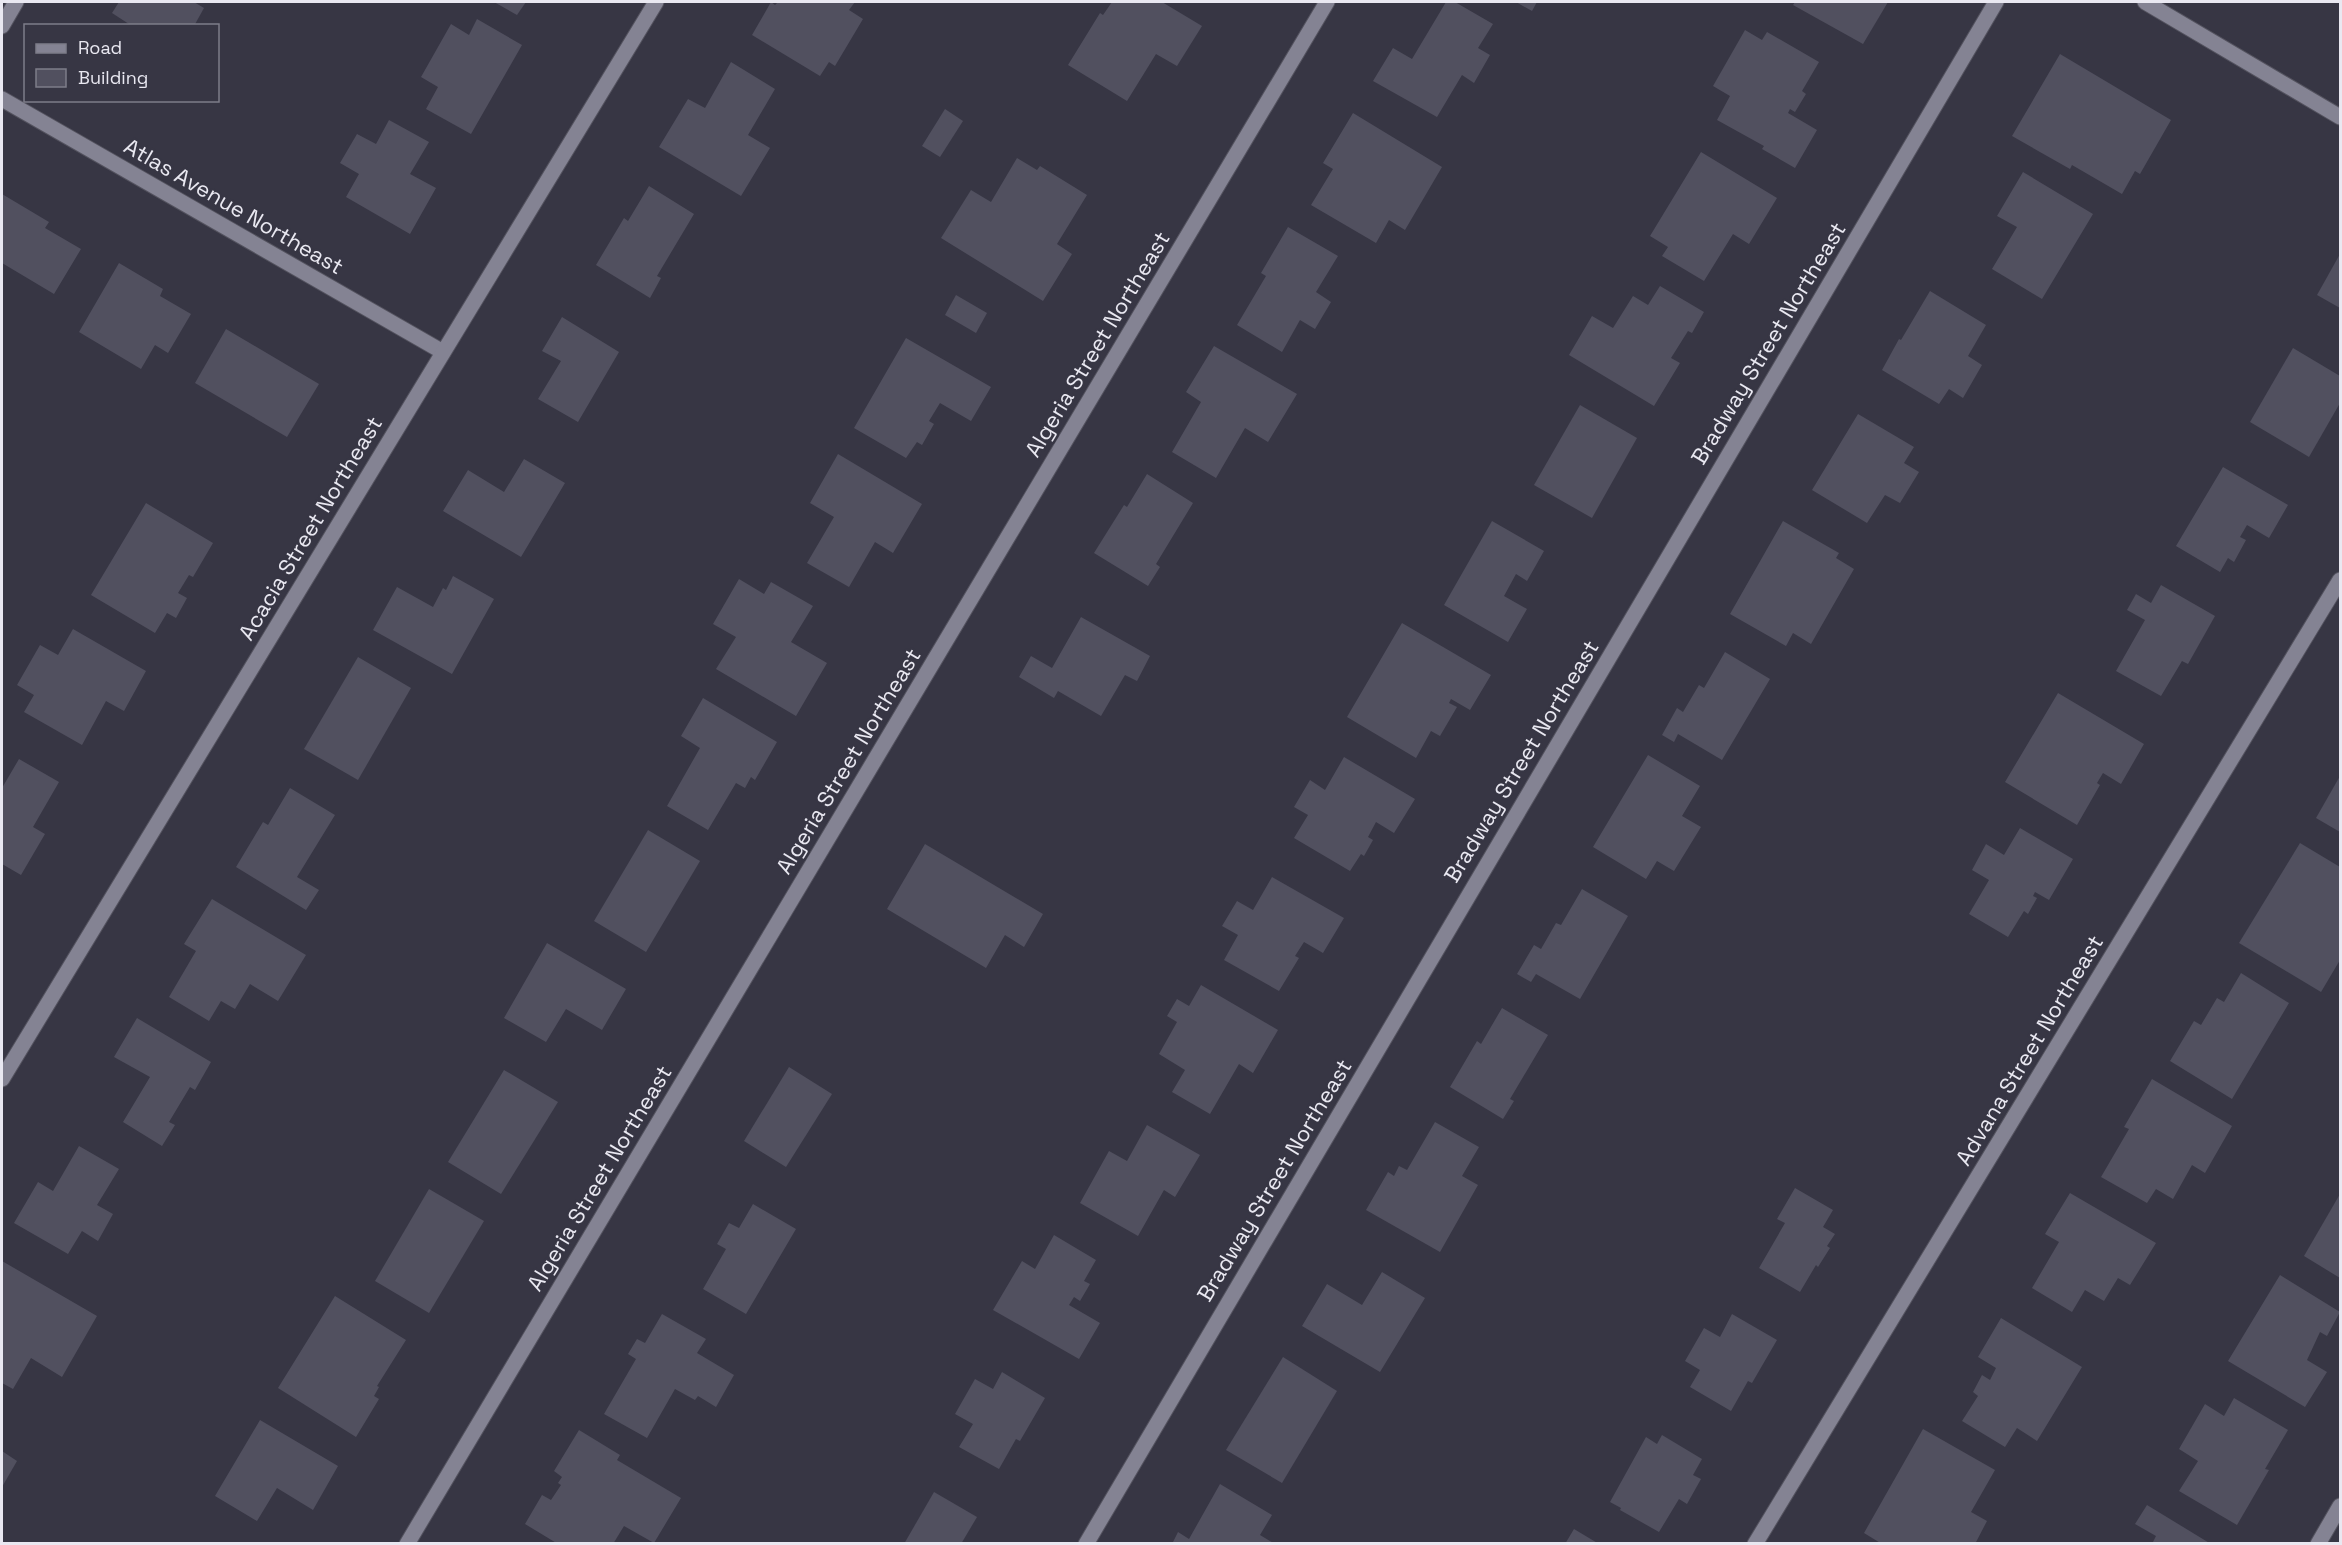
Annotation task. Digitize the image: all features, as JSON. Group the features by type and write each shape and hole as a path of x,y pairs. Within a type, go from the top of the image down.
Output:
{"street":[{"path":"2,26 16,2"},
{"name":"Acacia Street Northeast","path":"2,1079 656,2"},
{"name":"Algeria Street Northeast","path":"407,1544 1327,2"},
{"name":"Bradway Street Northeast","path":"1086,1544 1996,2"},
{"path":"2145,2 2340,117"},
{"name":"Atlas Avenue Northeast","path":"2,99 443,351"},
{"name":"Advana Street Northeast","path":"1755,1544 2340,580"},
{"path":"2318,1544 2340,1506"}],"building":[{"path":"119,2 194,2 204,8 195,24 129,24 112,13"},
{"path":"494,2 526,2 517,15"},
{"path":"771,2 775,5 778,2 855,2 849,10 863,19 835,66 829,62 820,76 752,35"},
{"path":"1112,2 1162,2 1202,26 1177,66 1156,54 1127,101 1068,65 1100,13 1103,15"},
{"path":"1446,2 1455,2 1493,24 1478,48 1490,55 1474,83 1462,75 1437,117 1373,81 1393,48 1412,59"},
{"path":"1516,2 1537,2 1532,11"},
{"path":"1795,2 1888,2 1863,44 1793,5"},
{"path":"477,19 522,45 471,134 426,109 438,87 421,77 451,24 469,35"},
{"path":"1745,30 1762,40 1767,32 1819,62 1802,91 1806,94 1795,112 1790,109 1788,113 1817,130 1795,168 1762,149 1764,146 1717,120 1730,96 1713,86"},
{"path":"2060,54 2171,120 2140,174 2135,171 2122,194 2072,165 2070,169 2012,136"},
{"path":"731,62 775,89 748,135 770,148 741,196 659,147 688,99 705,108"},
{"path":"945,109 963,121 940,157 922,146"},
{"path":"1353,113 1442,167 1405,230 1389,220 1376,243 1311,205 1333,169 1323,163"},
{"path":"389,120 429,142 410,174 436,188 410,234 346,197 359,174 340,163 357,134 376,144"},
{"path":"1701,152 1777,198 1749,244 1733,234 1704,281 1662,256 1668,247 1650,236"},
{"path":"1017,158 1037,170 1040,166 1087,195 1057,244 1072,254 1043,301 941,238 971,190 991,202"},
{"path":"2023,172 2093,214 2042,299 1992,269 2017,227 1997,216"},
{"path":"649,186 694,214 657,276 661,278 650,298 596,265 624,218 628,221"},
{"path":"2,194 49,222 45,228 81,249 54,294 2,263"},
{"path":"1288,227 1338,256 1316,292 1331,302 1315,329 1300,320 1282,352 1237,325 1266,276 1261,273"},
{"path":"2340,254 2340,308 2317,295"},
{"path":"119,263 163,289 160,296 191,314 168,353 155,345 141,369 79,332"},
{"path":"1660,286 1704,312 1692,333 1688,331 1671,358 1680,363 1654,406 1569,355 1592,316 1613,328 1633,296 1648,305"},
{"path":"1930,291 1986,325 1968,356 1982,365 1963,398 1949,389 1939,404 1882,370"},
{"path":"956,295 987,313 976,333 945,315"},
{"path":"562,317 619,352 578,422 538,399 561,361 542,351"},
{"path":"226,329 319,384 287,437 195,383"},
{"path":"906,338 991,387 971,421 940,403 929,421 934,424 922,445 917,442 906,458 854,428"},
{"path":"1214,346 1297,394 1268,442 1245,428 1216,478 1172,452 1201,402 1186,392"},
{"path":"2293,348 2340,376 2340,403 2309,457 2250,422"},
{"path":"1580,405 1637,438 1592,518 1534,485"},
{"path":"1858,414 1914,447 1904,463 1919,472 1900,503 1885,495 1867,523 1812,490"},
{"path":"838,454 922,504 893,553 875,542 849,587 807,563 834,517 810,503"},
{"path":"524,459 565,483 521,557 443,511 468,470 504,492"},
{"path":"2223,467 2288,505 2269,538 2247,525 2240,537 2246,540 2234,562 2228,558 2220,572 2176,546"},
{"path":"1147,474 1193,503 1156,564 1160,567 1148,586 1094,553 1124,505 1127,507"},
{"path":"146,503 213,543 193,577 189,575 178,593 187,598 176,618 167,613 155,633 91,595"},
{"path":"1492,521 1544,551 1527,581 1516,574 1504,596 1527,609 1508,642 1444,605"},
{"path":"1783,521 1839,553 1836,558 1854,569 1811,644 1793,633 1786,646 1730,614"},
{"path":"453,576 494,599 452,674 373,630 397,587 433,607 443,588 446,590"},
{"path":"739,579 764,594 771,582 813,606 791,642 827,663 796,716 716,669 736,637 713,624"},
{"path":"2161,585 2215,616 2188,664 2182,661 2161,696 2116,671 2145,620 2127,610 2136,594 2151,603"},
{"path":"1081,617 1150,656 1137,681 1125,675 1101,716 1058,691 1054,698 1019,677 1031,656 1052,668"},
{"path":"1402,623 1491,675 1470,710 1451,699 1449,703 1457,707 1440,736 1431,731 1416,758 1347,717"},
{"path":"73,629 146,671 124,711 106,701 82,745 24,712 34,695 17,685 40,645 58,655"},
{"path":"1725,652 1770,679 1722,760 1678,734 1674,742 1662,735 1677,708 1683,712 1699,685 1704,688"},
{"path":"358,657 411,688 358,780 304,749"},
{"path":"2058,693 2144,744 2121,784 2103,773 2097,783 2100,785 2077,825 2005,782"},
{"path":"703,698 777,742 755,780 751,777 745,788 736,783 708,830 667,806 700,748 681,736"},
{"path":"1648,755 1700,786 1682,816 1701,827 1674,871 1657,861 1646,879 1593,847"},
{"path":"1344,757 1415,799 1394,833 1376,822 1368,837 1373,840 1364,856 1361,854 1350,871 1294,838 1308,815 1294,807 1310,780 1325,790"},
{"path":"19,759 59,782 33,827 45,834 21,875 2,864 2,788"},
{"path":"2340,776 2340,832 2316,818"},
{"path":"290,788 335,815 297,877 319,890 306,910 236,867 263,822 268,825"},
{"path":"2020,828 2073,859 2049,900 2035,892 2033,896 2037,898 2028,914 2024,911 2008,937 1969,914 1989,880 1972,870 1986,844 2004,855"},
{"path":"648,830 700,861 646,952 594,921"},
{"path":"2300,843 2340,867 2340,960 2321,992 2239,943"},
{"path":"925,844 1043,914 1024,947 1005,935 986,968 887,909"},
{"path":"1272,877 1344,918 1323,953 1304,942 1295,956 1299,958 1279,991 1224,960 1238,935 1222,926 1237,901 1253,910"},
{"path":"1582,889 1628,916 1580,999 1536,974 1531,982 1517,974 1534,945 1541,949 1556,923 1561,925"},
{"path":"212,899 306,955 278,1001 250,984 235,1009 221,1001 209,1021 169,997 196,951 184,944"},
{"path":"547,943 626,989 602,1030 566,1009 546,1042 504,1018"},
{"path":"2241,973 2289,1003 2232,1099 2170,1061 2194,1021 2201,1025 2217,998 2224,1002"},
{"path":"1201,985 1278,1030 1253,1073 1239,1064 1210,1114 1172,1092 1185,1070 1159,1054 1177,1022 1167,1016 1177,999 1189,1006"},
{"path":"1502,1008 1548,1035 1510,1099 1514,1101 1503,1119 1450,1087 1477,1041 1481,1044"},
{"path":"137,1018 211,1062 195,1090 190,1087 169,1122 175,1125 162,1146 123,1122 150,1077 114,1057"},
{"path":"789,1067 832,1094 786,1167 744,1141"},
{"path":"504,1070 558,1102 501,1194 448,1162"},
{"path":"2152,1079 2232,1126 2205,1173 2192,1165 2173,1199 2156,1189 2147,1203 2101,1177 2129,1129 2124,1127"},
{"path":"1435,1122 1479,1147 1462,1176 1478,1185 1440,1252 1366,1210 1388,1172 1394,1176 1399,1166 1407,1170"},
{"path":"1147,1125 1200,1155 1175,1197 1164,1190 1138,1236 1080,1203 1109,1151 1127,1161"},
{"path":"79,1146 119,1169 97,1205 113,1214 98,1241 82,1231 68,1254 14,1223 38,1182 53,1191"},
{"path":"1795,1188 1833,1210 1823,1227 1835,1234 1827,1246 1830,1248 1818,1267 1816,1265 1800,1292 1759,1268 1785,1223 1777,1219"},
{"path":"429,1189 484,1221 429,1313 375,1281"},
{"path":"2070,1193 2156,1243 2130,1285 2118,1278 2104,1301 2085,1290 2072,1312 2032,1288 2059,1242 2045,1234"},
{"path":"2340,1194 2340,1278 2304,1256"},
{"path":"753,1204 796,1229 746,1314 703,1289 726,1249 717,1244 729,1223 739,1228"},
{"path":"1054,1235 1096,1260 1084,1281 1090,1284 1080,1301 1074,1297 1069,1305 1100,1323 1079,1359 993,1310 1022,1261 1035,1269"},
{"path":"2,1261 97,1316 62,1377 31,1358 13,1389 2,1383"},
{"path":"1382,1272 1425,1298 1380,1372 1302,1326 1327,1284 1362,1305"},
{"path":"2280,1275 2340,1312 2327,1336 2320,1332 2307,1360 2327,1372 2305,1407 2228,1361"},
{"path":"335,1296 406,1340 377,1386 379,1387 374,1396 379,1399 356,1437 278,1388"},
{"path":"662,1314 706,1339 697,1353 734,1375 716,1407 698,1396 695,1400 675,1389 647,1438 604,1414 636,1359 628,1354 637,1339 645,1343"},
{"path":"1732,1314 1777,1340 1752,1383 1748,1381 1731,1411 1690,1387 1700,1370 1685,1361 1704,1328 1720,1337"},
{"path":"2001,1318 2082,1367 2037,1441 2017,1428 2005,1447 1962,1421 1978,1396 1973,1392 1982,1375 1990,1380 1996,1368 1978,1357"},
{"path":"1283,1357 1337,1391 1282,1483 1226,1450"},
{"path":"1002,1372 1045,1398 1020,1441 1016,1439 999,1469 959,1447 973,1424 955,1414 975,1379 993,1389"},
{"path":"2234,1398 2288,1430 2265,1469 2269,1470 2237,1525 2179,1491 2198,1461 2179,1449 2205,1404 2224,1416"},
{"path":"260,1420 338,1466 313,1510 277,1488 257,1521 215,1496"},
{"path":"1923,1429 1995,1470 1971,1512 1987,1521 1975,1544 1882,1544 1864,1533"},
{"path":"579,1430 620,1455 617,1460 681,1498 654,1543 624,1526 613,1544 558,1544 525,1524 542,1495 551,1500 561,1485 558,1483 562,1477 554,1471"},
{"path":"1662,1435 1702,1459 1693,1475 1701,1479 1687,1504 1679,1499 1659,1532 1610,1502 1646,1437 1657,1444"},
{"path":"2,1451 17,1461 2,1487"},
{"path":"1220,1484 1272,1515 1260,1535 1275,1544 1172,1544 1178,1532 1189,1539"},
{"path":"934,1492 977,1517 961,1544 904,1544"},
{"path":"2147,1505 2211,1544 2152,1544 2156,1536 2135,1524"},
{"path":"1574,1529 1599,1544 1565,1544"}]}
